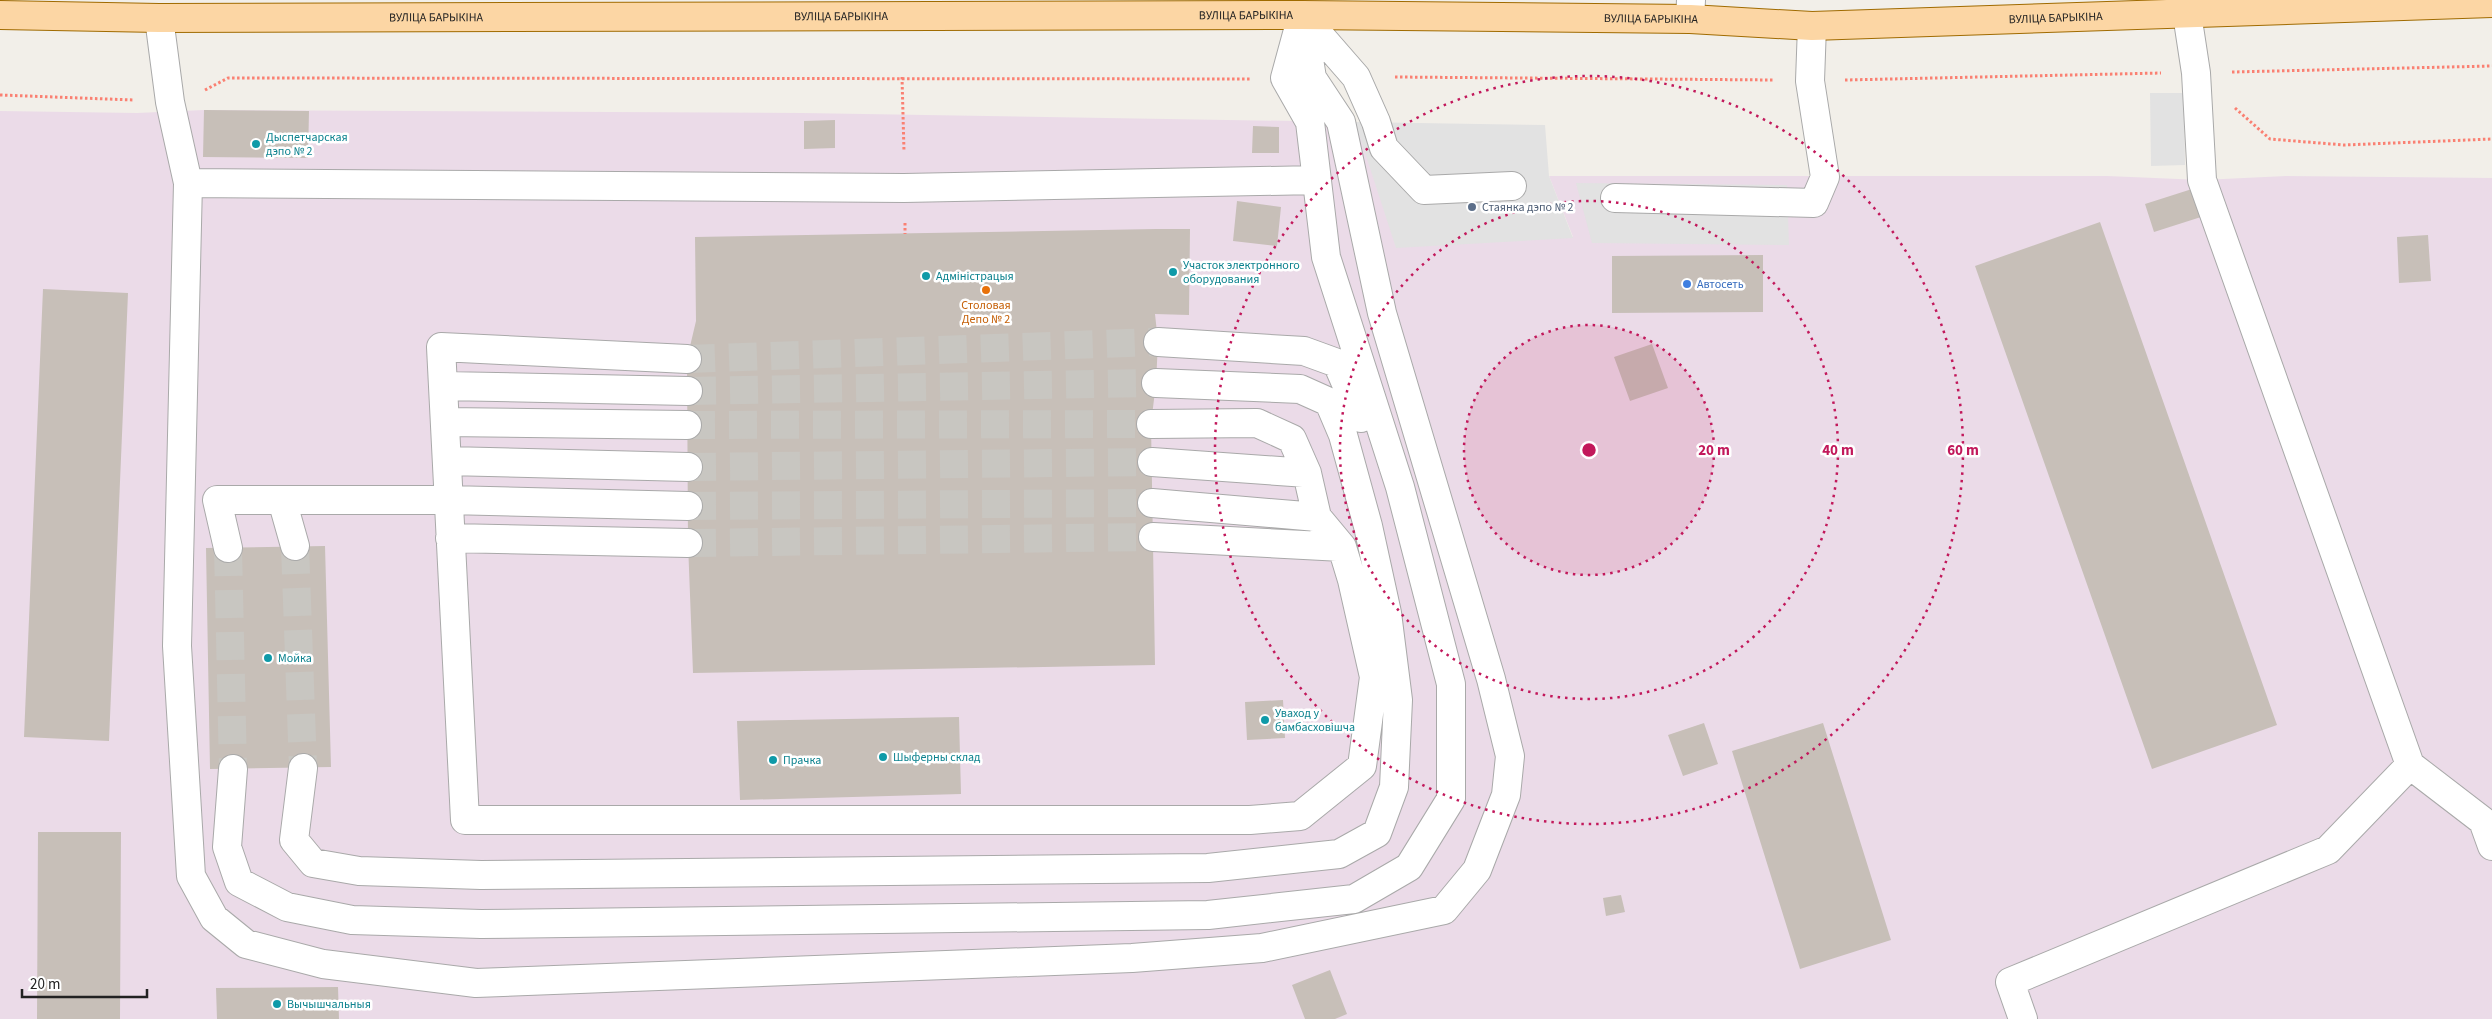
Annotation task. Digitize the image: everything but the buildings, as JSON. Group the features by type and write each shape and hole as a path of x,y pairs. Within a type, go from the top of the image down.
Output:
{"main road":[{"name":"ВУЛІЦА БАРЫКІНА","path":"0,15 159,18 921,8 1302,15 1691,10 1812,26 2492,3"}],"lane":[{"path":"2187,14 2196,73 2202,180 2410,765 2483,822 2492,846"},
{"path":"1302,15 1356,77 1376,122 1384,148 1424,190 1512,186"},
{"path":"234,769 227,848 239,882 288,907 352,920 481,924 1208,915 1354,899 1409,868 1451,798 1451,684 1400,487 1326,257 1310,122 1285,78 1302,15"},
{"path":"159,18 170,102 188,183 177,646 191,876 214,918 246,944 323,964 476,983 1132,958 1262,948 1444,910 1477,870 1506,795 1510,756 1491,679 1382,313 1341,122 1312,78 1302,15"},
{"path":"1615,198 1814,203 1825,177 1810,81 1812,26"},
{"path":"188,183 904,188 1317,180"},
{"path":"1158,342 1304,351 1337,363 1360,413 1377,569"},
{"path":"687,359 441,347 465,820 1250,820 1300,816 1362,766 1374,676 1352,580 1342,547 1317,517 1307,473 1292,439 1256,423 1151,424"},
{"path":"302,768 294,840 313,863 359,871 481,875 1208,868 1339,854 1377,833 1394,787 1398,700 1387,613 1343,434 1329,402 1300,389 1156,383"},
{"path":"443,386 688,391"},
{"path":"445,422 687,425"},
{"path":"447,460 688,467"},
{"path":"1152,462 1307,473"},
{"path":"228,548 217,500 448,500 688,506"},
{"path":"282,500 295,546"},
{"path":"1152,503 1317,517"},
{"path":"1153,537 1342,547"},
{"path":"450,538 688,543"},
{"path":"2023,1019 2010,982 2328,850 2410,765"}],"path":[{"path":"1356,77 1810,81 2492,66"},
{"path":"2196,73 2270,139 2344,145 2492,139"},
{"path":"0,95 170,102 188,100 228,78 1285,78"}],"shaded area":[{"path":"2150,93 2184,93 2185,165 2151,166"},
{"path":"204,110 802,113 1355,122 1573,237 1549,176 2107,176 2202,180 2286,176 2492,178 2492,1019 0,1019 0,111 137,113"},
{"name":"Стаянка дэпо № 2","path":"1355,122 1545,125 1549,176 1573,238 1396,248"},
{"path":"1576,183 1787,185 1789,245 1592,243"}],"tunnel":[{"path":"687,359 1158,342"},
{"path":"688,391 1156,383"},
{"path":"687,425 1151,424"},
{"path":"688,467 1152,462"},
{"path":"688,506 1152,503"},
{"path":"688,543 1153,537"},
{"path":"295,546 303,768"},
{"path":"228,548 233,769"}],"place":[{"name":"Дыспетчарская дэпо № 2","path":"256,144"},
{"name":"Стаянка дэпо № 2","path":"1472,207"},
{"name":"Участок электронного оборудования","path":"1173,272"},
{"name":"Адміністрацыя","path":"926,276"},
{"name":"Автосеть","path":"1687,284"},
{"name":"Столовая Депо № 2","path":"986,290"},
{"name":"Мойка","path":"268,658"},
{"name":"Уваход у бамбасховішча","path":"1265,720"},
{"name":"Шыферны склад","path":"883,757"},
{"name":"Прачка","path":"773,760"},
{"name":"Вычышчальныя","path":"277,1004"}]}
